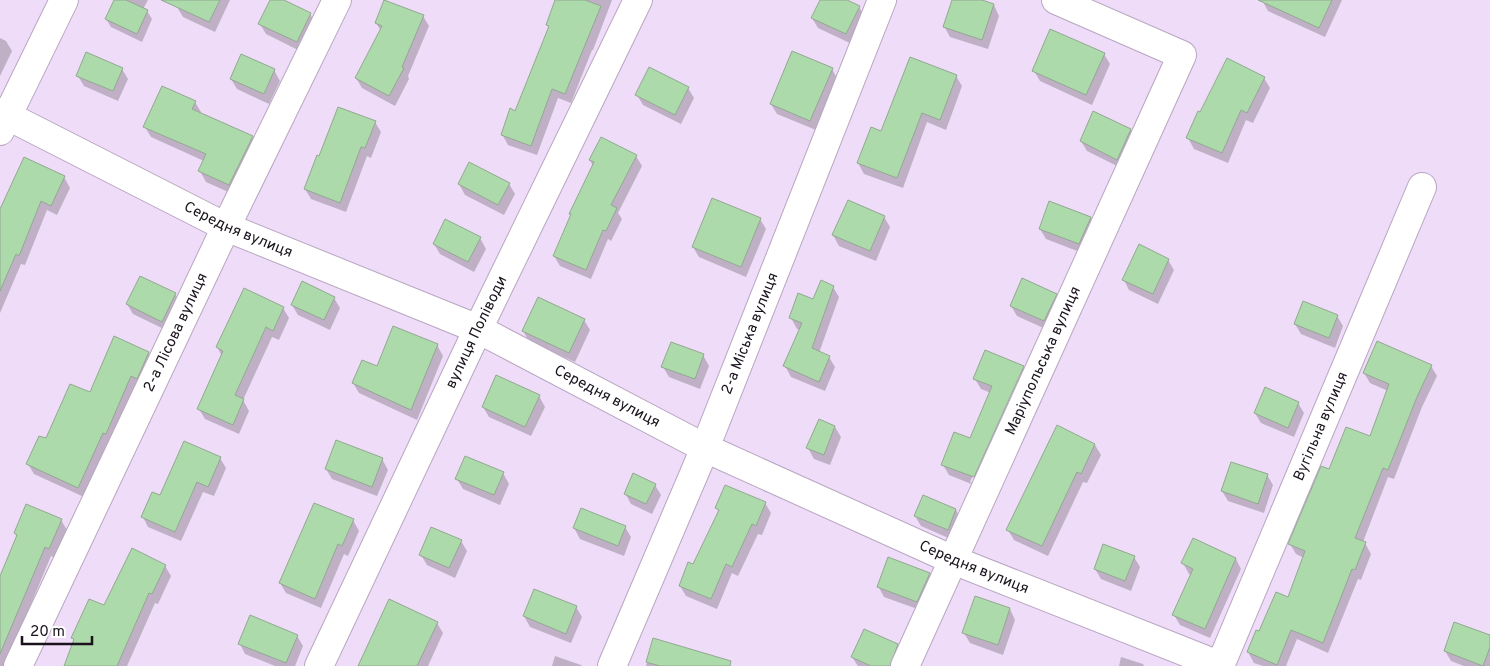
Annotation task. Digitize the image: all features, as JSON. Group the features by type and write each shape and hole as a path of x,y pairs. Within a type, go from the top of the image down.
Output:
{"street":[{"path":"3,119 64,0"},
{"name":"2-а Лісова вулиця","path":"18,666 226,227 337,0"},
{"name":"вулиця Поліводи","path":"319,666 478,329 638,0"},
{"name":"2-а Міська вулиця","path":"612,666 706,448 882,0"},
{"name":"Маріупольська вулиця","path":"905,666 1182,55 1056,0"},
{"name":"Середня вулиця","path":"3,119 226,227 478,329 706,448 953,560 1220,666"},
{"name":"Вугільна вулиця","path":"1220,666 1422,186"}],"building":[{"path":"114,0 126,0 148,10 137,34 105,19"},
{"path":"161,0 220,0 209,22"},
{"path":"270,0 284,0 311,13 297,42 258,24"},
{"path":"384,0 424,15 402,67 404,68 389,96 355,78 382,26 375,23"},
{"path":"555,0 585,0 601,6 565,94 552,89 531,146 501,135 510,108 515,111 549,26 546,25"},
{"path":"820,0 847,0 860,6 846,34 811,18"},
{"path":"952,0 982,0 994,4 982,40 943,27"},
{"path":"1258,0 1332,0 1319,28"},
{"path":"1050,29 1105,53 1086,95 1032,71"},
{"path":"792,51 833,68 810,121 770,104"},
{"path":"86,52 123,68 113,91 76,76"},
{"path":"241,54 275,69 264,94 230,79"},
{"path":"910,57 957,75 940,120 922,113 897,178 857,163 871,127 881,131"},
{"path":"1227,58 1265,77 1247,113 1241,110 1222,153 1186,138 1198,111 1200,112"},
{"path":"649,67 689,87 675,115 635,95"},
{"path":"162,86 196,101 192,109 253,136 229,185 198,171 206,154 143,127"},
{"path":"338,107 376,121 365,148 361,147 340,203 304,189"},
{"path":"1093,111 1131,129 1117,160 1080,141"},
{"path":"601,137 637,155 611,205 617,208 606,231 603,230 586,270 553,256 571,214 569,214 594,162 589,160"},
{"path":"24,157 65,176 51,206 41,201 19,256 16,254 0,291 0,209"},
{"path":"469,162 510,183 498,205 458,184"},
{"path":"712,198 761,218 741,267 692,247"},
{"path":"848,200 885,216 870,251 832,235"},
{"path":"1049,201 1091,217 1079,244 1039,229"},
{"path":"445,219 481,237 468,262 433,244"},
{"path":"1139,244 1169,259 1153,294 1122,280"},
{"path":"140,276 176,293 162,322 126,304"},
{"path":"1022,278 1057,294 1044,321 1010,306"},
{"path":"821,280 834,286 812,348 830,356 819,382 783,366 802,323 789,318 798,293 813,299"},
{"path":"302,281 335,297 324,320 291,305"},
{"path":"244,288 284,307 273,331 266,327 235,395 244,399 233,425 197,409 223,351 216,347"},
{"path":"538,297 585,319 569,353 522,331"},
{"path":"1303,301 1338,315 1329,338 1294,324"},
{"path":"393,326 438,344 411,410 352,383 362,360 377,366"},
{"path":"114,336 149,352 137,379 131,376 106,434 103,433 78,488 26,464 39,436 46,438 70,384 90,392"},
{"path":"1377,341 1432,365 1388,470 1383,468 1355,538 1366,542 1355,570 1352,569 1323,643 1291,630 1277,665 1247,652 1256,630 1259,631 1276,592 1288,597 1305,551 1288,544 1321,466 1329,469 1346,427 1370,436 1389,384 1363,373"},
{"path":"671,342 704,354 695,379 661,367"},
{"path":"985,350 1024,366 974,477 941,465 954,432 970,438 992,386 973,379"},
{"path":"496,375 540,395 525,427 482,407"},
{"path":"1265,387 1299,402 1288,428 1254,413"},
{"path":"819,419 835,426 824,455 806,448"},
{"path":"1057,425 1095,444 1081,474 1077,472 1042,546 1006,530"},
{"path":"336,440 383,458 372,487 325,469"},
{"path":"184,441 221,457 208,487 197,482 175,532 141,517 152,492 160,495"},
{"path":"465,456 504,472 494,495 455,479"},
{"path":"1231,462 1268,474 1258,504 1221,491"},
{"path":"633,473 656,484 646,504 624,494"},
{"path":"725,485 766,502 756,526 752,524 732,567 726,564 711,599 679,586 688,562 693,564 719,510 715,508"},
{"path":"923,495 956,509 948,530 914,516"},
{"path":"314,503 354,519 342,546 338,544 315,599 279,583"},
{"path":"26,504 62,519 49,549 45,547 0,654 0,576 17,535 14,533"},
{"path":"581,508 626,526 618,546 573,528"},
{"path":"431,527 462,540 449,568 419,555"},
{"path":"1193,538 1236,558 1205,629 1172,615 1193,569 1181,563"},
{"path":"1103,544 1135,556 1125,581 1094,569"},
{"path":"132,548 166,565 152,594 149,593 117,666 64,666 74,639 71,638 89,599 104,605"},
{"path":"888,557 930,573 917,602 877,587"},
{"path":"534,589 577,606 566,634 523,616"},
{"path":"975,596 1010,608 998,645 962,633"},
{"path":"389,599 438,622 417,666 358,666"},
{"path":"250,615 298,635 286,663 238,644"},
{"path":"1454,622 1490,635 1490,647 1483,666 1444,651"},
{"path":"864,629 898,644 890,666 871,666 851,657"},
{"path":"653,638 731,661 730,666 660,666 646,662"}]}
